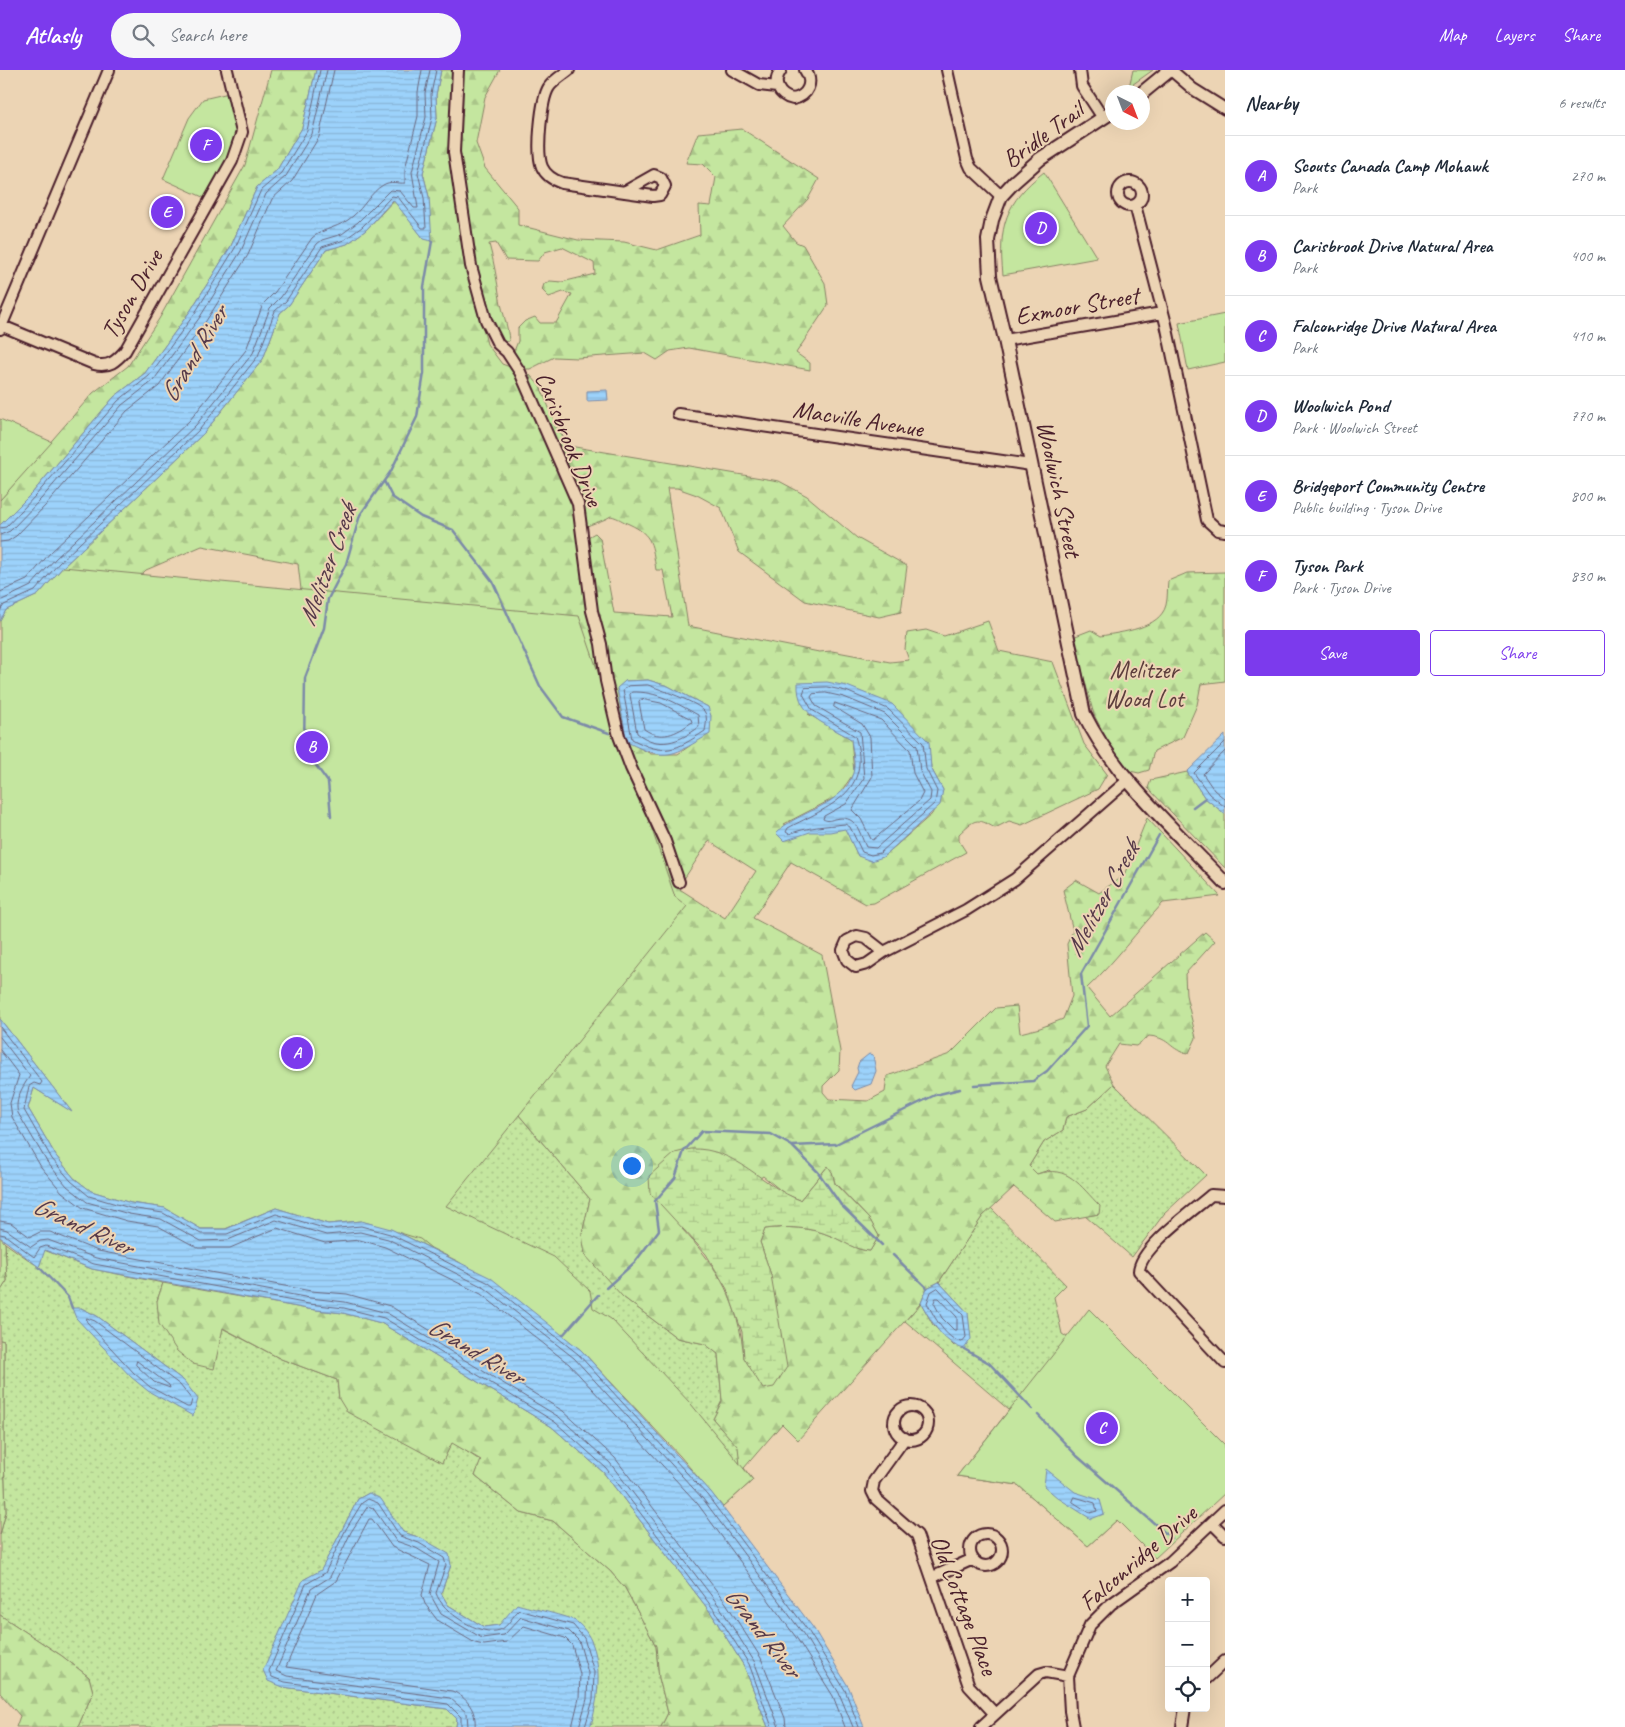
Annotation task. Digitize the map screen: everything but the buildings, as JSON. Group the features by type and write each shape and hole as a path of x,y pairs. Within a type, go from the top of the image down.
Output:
{"street":[{"path":"0,327 110,70"},
{"name":"Tyson Drive","path":"0,327 104,366 115,362 125,351 232,161 242,132 227,70"},
{"name":"Carisbrook Drive","path":"458,70 454,152 471,266 486,320 498,344 507,352 520,372 578,504 592,611 601,644 606,681 619,736 631,768 666,840 679,882"},
{"path":"570,70 554,82 544,97 538,155 542,166 553,180 562,183 624,192"},
{"path":"732,70 759,85 777,86"},
{"path":"781,70 776,81 777,86 788,98 793,99 803,96 807,92 810,81 805,70"},
{"path":"948,70 967,159 971,168 1001,196"},
{"path":"1080,70 1082,86 1105,112"},
{"path":"1150,87 1171,70 1193,89 1225,109"},
{"name":"Bridle Trail","path":"1001,196 1040,159 1105,117"},
{"name":"Woolwich Street","path":"1001,196 992,220 988,257 990,276 1006,340 1084,714 1098,742 1128,780 1225,883"},
{"path":"1135,205 1162,313"},
{"name":"Exmoor Street","path":"1006,340 1162,313 1206,520 1218,530 1225,531"},
{"name":"Macville Avenue","path":"678,414 1031,465"},
{"path":"884,952 966,910 1015,879 1128,780"},
{"path":"1225,1196 1211,1195 1164,1236 1139,1264 1139,1271 1143,1278 1225,1363"},
{"name":"Old Cottage Place","path":"905,1438 874,1482 872,1491 876,1499 917,1535 933,1577 968,1686 994,1713"},
{"name":"Falconridge Drive","path":"1074,1727 1070,1711 1068,1676 1090,1625 1111,1604 1170,1562 1225,1510"},
{"path":"1212,1523 1225,1536"},
{"path":"933,1577 973,1560"},
{"path":"1210,1675 1225,1661"},
{"path":"982,1727 994,1713 1039,1674 1046,1672 1068,1676"},
{"path":"1182,1727 1184,1712"}],"green space":[{"path":"271,70 316,70 302,128 277,170 257,187 231,246 191,310 145,373 114,397 33,492 0,525 0,500 93,393 128,366 159,319 245,165"},
{"path":"441,70 455,70 450,146 461,237 487,344 502,364 529,374 540,386 557,427 569,446 779,481 807,496 857,538 907,566 901,612 879,617 805,601 739,552 721,508 697,495 677,488 667,488 688,626 819,652 832,651 890,662 909,660 905,649 907,633 926,630 944,636 988,621 999,651 1053,662 1084,744 1107,774 1098,789 1022,825 1009,821 995,828 984,822 976,821 972,823 959,834 959,841 966,852 874,903 866,904 791,862 753,918 822,955 840,1051 839,1070 823,1086 823,1092 829,1099 868,1101 885,1092 887,1076 950,1054 996,1008 1017,1006 1020,1033 1063,1019 1072,996 1067,944 1073,931 1063,890 1076,880 1099,893 1124,875 1147,818 1220,896 1163,903 1107,968 1087,988 1110,1016 1205,932 1215,941 1185,974 1186,995 1196,1038 1189,1053 1178,1050 1157,1037 1149,1036 1136,1046 1119,1044 1105,1066 1114,1084 1087,1109 1066,1117 1063,1130 1044,1142 1029,1166 1037,1174 1057,1172 1073,1179 1100,1206 1099,1214 1055,1222 1014,1187 982,1217 939,1282 927,1288 921,1303 798,1440 782,1424 744,1468 753,1480 723,1507 740,1465 738,1447 713,1419 722,1401 718,1354 705,1344 677,1338 623,1297 585,1255 582,1234 590,1199 392,965 0,1019 306,632 298,564 202,546 146,570 28,682 0,621 38,595 63,567 204,433 263,359 280,313 289,305 326,250 347,244 366,230 394,200 424,239 429,197 423,173 437,118 436,95","holes":["611,516 637,528 647,537 652,547 656,570 663,570 672,617 614,613 600,538 595,533 579,542 579,531","648,680 668,686 708,707 691,745 678,754 651,754 627,741 617,689 625,681","808,714 928,742 931,768 943,790 932,814 883,857 858,856 845,828 829,831 784,824 838,796 854,773 851,739","709,841 756,871 725,918 678,888","827,1167 832,1172 835,1183 870,1220 879,1236 870,1251 859,1249 836,1238 807,1229 765,1229 760,1242 771,1275 744,1358 737,1320 725,1287 707,1258 682,1229 763,1176 785,1194 800,1200"]},
{"path":"462,70 500,70 485,97 476,143 485,168 518,208 518,225 578,240 624,242 657,250 700,235 699,205 711,206 716,177 703,164 686,163 698,133 742,129 819,179 808,199 783,226 796,242 803,245 825,283 828,305 796,353 810,363 810,370 689,348 670,351 657,360 645,353 577,358 554,357 530,369 524,369 513,354 518,341 518,328 525,321 535,317 540,323 556,323 572,294 563,292 549,297 542,290 544,284 550,281 562,282 595,274 594,263 562,247 545,252 538,261 506,260 496,243 489,244 507,325 509,341 503,343 489,315 474,266 457,155"},
{"path":"1133,70 1153,70 1132,85 1129,85"},
{"path":"229,93 239,129 229,161 207,199 163,179 189,118 203,99"},
{"path":"1044,172 1097,258 1003,275 1002,243 1003,229 1007,217 1020,194"},
{"path":"1225,314 1225,362 1188,370 1179,323"},
{"path":"0,419 52,442 0,500"},
{"path":"63,567 579,616 675,897 687,906 446,1206 554,1257 590,1291 593,1308 611,1319 691,1404 753,1480 723,1507 680,1456 581,1350 459,1262 431,1248 420,1239 361,1221 328,1224 276,1208 225,1229 201,1229 165,1208 131,1203 91,1191 74,1178 56,1156 28,1108 34,1088 71,1111 0,1019 0,621 6,610 38,595"},
{"name":"Melitzer Wood Lot","path":"1225,572 1225,681 1201,684 1197,705 1183,737 1154,751 1149,770 1139,773 1130,771 1110,745 1094,715 1073,637 1091,630 1101,636 1139,628 1156,619 1162,613 1167,602 1168,581 1187,573"},
{"path":"1187,772 1205,798 1225,814 1225,868 1148,788 1151,780"},
{"path":"392,965 590,1199 582,1234 623,1297 677,1338 705,1344 718,1354 722,1401 713,1419 739,1447 740,1465 459,1262 391,1229"},
{"path":"1114,1084 1206,1175 1164,1214 1132,1257 1085,1216 1099,1214 1049,1170 1037,1174 1029,1166 1044,1142 1063,1130 1066,1117 1087,1109"},
{"path":"691,1149 707,1150 722,1154 800,1200 828,1166 832,1172 835,1184 870,1220 879,1236 870,1251 807,1229 765,1229 760,1242 771,1275 787,1367 774,1387 763,1389 744,1358 742,1332 727,1289 706,1254 650,1193 649,1176 675,1153"},
{"path":"991,1208 1066,1285 1054,1297 1062,1334 1075,1342 1155,1558 1117,1520 1088,1546 1018,1485 957,1476 1009,1410 905,1321 921,1303 933,1325 954,1346 968,1313 939,1282 982,1217"},
{"path":"0,1237 5,1243 7,1281 0,1292"},
{"path":"5,1243 39,1267 44,1250 92,1269 163,1283 157,1301 222,1328 281,1359 337,1380 339,1399 442,1462 452,1442 481,1461 475,1476 521,1513 553,1521 610,1571 625,1588 656,1646 659,1678 668,1713 661,1727 588,1727 591,1725 576,1621 560,1617 484,1627 448,1605 441,1593 451,1565 421,1538 403,1532 369,1493 358,1499 321,1571 303,1580 283,1687 447,1709 457,1719 456,1727 78,1727 93,1692 89,1677 62,1656 0,1615 0,1535 6,1512 4,1341 0,1340 0,1292 7,1281","holes":["81,1308 97,1316 184,1381"]},
{"path":"163,1283 308,1309 343,1313 381,1323 552,1427 603,1472 711,1613 744,1666 768,1727 661,1727 668,1713 659,1678 656,1646 625,1588 610,1571 553,1521 521,1513 475,1476 481,1460 452,1443 442,1463 347,1412 339,1399 337,1380 281,1359 223,1328 214,1369 193,1364 177,1351 159,1324 157,1301"},
{"path":"1089,1309 1225,1445 1225,1493 1155,1558 1117,1520 1088,1546 1018,1485 957,1476"},
{"path":"0,1340 4,1341 6,1512 0,1535"},
{"path":"0,1615 62,1656 89,1677 93,1692 78,1727 16,1727 20,1716 0,1693"}],"water":[{"name":"Grand River","path":"316,70 441,70 436,95 437,118 423,173 429,197 432,241 424,239 393,200 366,230 347,244 326,250 289,305 280,313 263,359 204,433 63,567 38,595 6,610 0,621 0,525 33,492 114,397 145,373 191,310 231,246 257,187 277,170 302,128"},
{"path":"607,390 608,400 587,401 587,391"},
{"path":"648,680 668,686 708,707 711,716 710,734 670,754 652,753 627,742 617,688 625,681"},
{"path":"827,682 847,686 892,704 929,742 931,768 943,790 940,805 883,857 871,861 858,856 845,829 830,832 810,832 784,841 776,833 785,825 830,801 848,784 853,773 854,761 851,739 815,718 802,704 799,694 798,683"},
{"path":"1225,735 1225,814 1205,798 1187,772"},
{"name":"Grand River","path":"0,1019 72,1112 34,1088 28,1108 56,1156 74,1178 91,1191 131,1203 165,1208 201,1229 226,1229 276,1208 328,1224 361,1221 391,1229 491,1278 581,1350 711,1492 814,1629 849,1688 864,1727 768,1727 744,1666 711,1613 603,1472 552,1427 381,1323 343,1313 308,1309 92,1269 45,1250 39,1267 0,1237"},
{"path":"869,1054 873,1055 876,1071 871,1084 855,1090 851,1086 858,1072 859,1062"},
{"path":"939,1282 968,1313 971,1339 964,1349 944,1337 933,1324 921,1303 927,1288"},
{"path":"72,1308 81,1308 97,1316 184,1381 198,1399 193,1416 148,1391 131,1377 76,1318"},
{"path":"1046,1469 1075,1492 1100,1500 1104,1514 1091,1519 1058,1498 1044,1486"},
{"path":"369,1493 381,1499 403,1532 421,1538 449,1554 451,1565 441,1593 448,1605 484,1627 499,1625 517,1604 577,1622 586,1632 592,1643 598,1670 597,1699 591,1725 588,1727 456,1727 457,1719 447,1709 283,1687 268,1681 263,1670 303,1580 321,1570 358,1499"}],"waterway":[{"name":"Melitzer Creek","path":"331,816 328,782 304,749 305,678 324,628 328,599 346,564 360,515 391,471 417,417 424,373 424,287 432,241"},
{"path":"384,481 392,497 421,517 453,530 493,582 540,686 563,717 609,733"},
{"path":"1193,807 1205,798"},
{"name":"Melitzer Creek","path":"974,1085 1033,1081 1047,1071 1087,1026 1081,974 1159,835"},
{"name":"Melitzer Creek","path":"792,1146 836,1144 935,1095 960,1089"},
{"name":"Melitzer Creek","path":"606,1288 635,1262 659,1230 655,1201 675,1178 684,1151 702,1131 771,1134 792,1146 818,1172 841,1205 882,1245"},
{"path":"893,1255 927,1288"},
{"path":"39,1267 68,1297 72,1308"},
{"name":"Melitzer Creek","path":"563,1335 598,1295"},
{"path":"964,1349 989,1363 1032,1409"},
{"path":"1038,1415 1077,1456 1171,1538"}],"place":[{"name":"Tyson Park","path":"206,145"},
{"name":"Bridgeport Community Centre","path":"167,212"},
{"name":"Woolwich Pond","path":"1041,228"},
{"name":"Carisbrook Drive Natural Area","path":"312,747"},
{"name":"Scouts Canada Camp Mohawk","path":"297,1053"},
{"name":"Falconridge Drive Natural Area","path":"1102,1428"}]}
